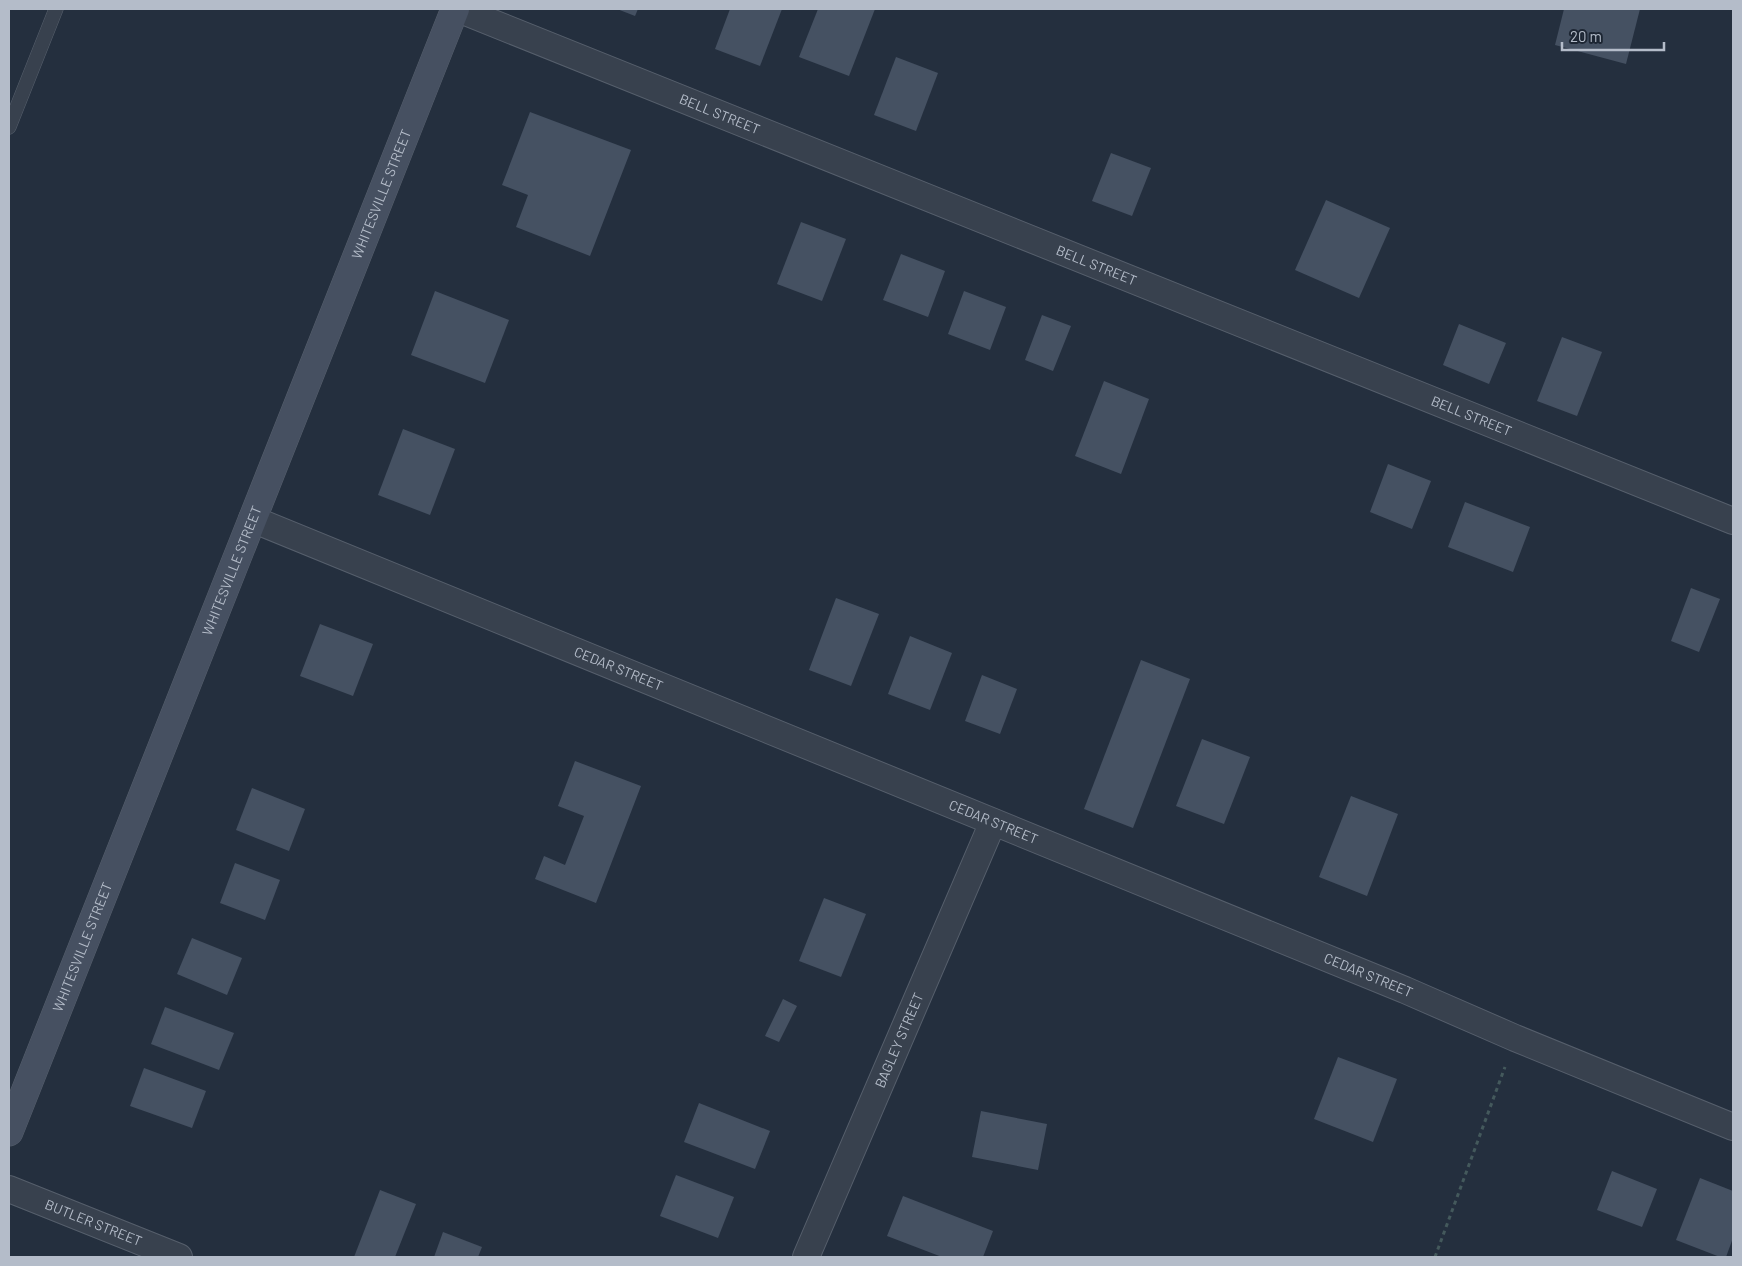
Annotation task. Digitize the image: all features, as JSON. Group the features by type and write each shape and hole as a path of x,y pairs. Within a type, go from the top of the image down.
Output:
{"main road":[{"name":"WHITESVILLE STREET","path":"9,1132 456,9"}],"street":[{"name":"BELL STREET","path":"456,9 1733,521"},
{"name":"CEDAR STREET","path":"252,519 1733,1126"},
{"name":"BAGLEY STREET","path":"806,1257 993,822"},
{"name":"BUTLER STREET","path":"9,1189 179,1257"}],"lane":[{"path":"9,127 56,9"}],"path":[{"path":"1434,1257 1516,1038"}],"building":[{"path":"617,9 638,9 635,16"},
{"path":"730,9 782,9 760,66 715,49"},
{"path":"818,9 875,9 849,76 799,57"},
{"path":"1564,9 1640,9 1626,64 1555,45"},
{"path":"896,57 938,73 916,131 874,115"},
{"path":"530,112 631,150 590,256 516,227 528,195 502,185"},
{"path":"1111,153 1151,168 1132,216 1092,201"},
{"path":"1326,200 1390,228 1359,298 1295,270"},
{"path":"801,222 846,239 822,301 777,284"},
{"path":"901,254 945,271 928,317 883,300"},
{"path":"435,291 509,320 485,383 411,355"},
{"path":"964,291 1006,307 990,350 948,334"},
{"path":"1042,315 1071,326 1053,371 1025,360"},
{"path":"1459,324 1506,343 1489,384 1443,365"},
{"path":"1562,337 1602,352 1577,416 1537,401"},
{"path":"1104,381 1149,399 1121,474 1075,456"},
{"path":"403,429 455,449 430,515 378,495"},
{"path":"1388,464 1431,481 1412,529 1370,512"},
{"path":"1465,502 1530,527 1513,572 1448,547"},
{"path":"1691,588 1720,599 1699,652 1671,641"},
{"path":"836,598 879,614 851,686 809,670"},
{"path":"320,624 373,644 353,696 300,676"},
{"path":"910,636 952,653 930,710 888,694"},
{"path":"1141,660 1190,679 1133,828 1084,809"},
{"path":"982,675 1017,689 1000,734 965,721"},
{"path":"1202,739 1250,757 1224,824 1176,806"},
{"path":"575,761 641,786 596,903 535,879 544,856 565,865 584,816 558,806"},
{"path":"252,788 305,809 289,851 236,830"},
{"path":"1351,796 1398,814 1367,896 1319,877"},
{"path":"235,863 280,880 265,920 220,903"},
{"path":"824,898 866,914 841,977 799,961"},
{"path":"192,938 242,958 227,995 177,974"},
{"path":"783,999 797,1006 779,1042 765,1036"},
{"path":"165,1007 234,1033 219,1070 151,1044"},
{"path":"1338,1057 1397,1079 1373,1142 1314,1119"},
{"path":"144,1068 206,1091 192,1128 130,1106"},
{"path":"699,1103 770,1131 755,1169 684,1142"},
{"path":"981,1111 1047,1124 1038,1170 972,1157"},
{"path":"1612,1171 1657,1189 1642,1227 1597,1210"},
{"path":"676,1175 734,1197 718,1238 660,1216"},
{"path":"1700,1178 1733,1191 1733,1238 1726,1257 1720,1257 1676,1240"},
{"path":"380,1190 416,1204 395,1257 354,1257"},
{"path":"903,1196 993,1231 983,1257 942,1257 887,1236"},
{"path":"443,1232 482,1247 478,1257 434,1257"}]}
